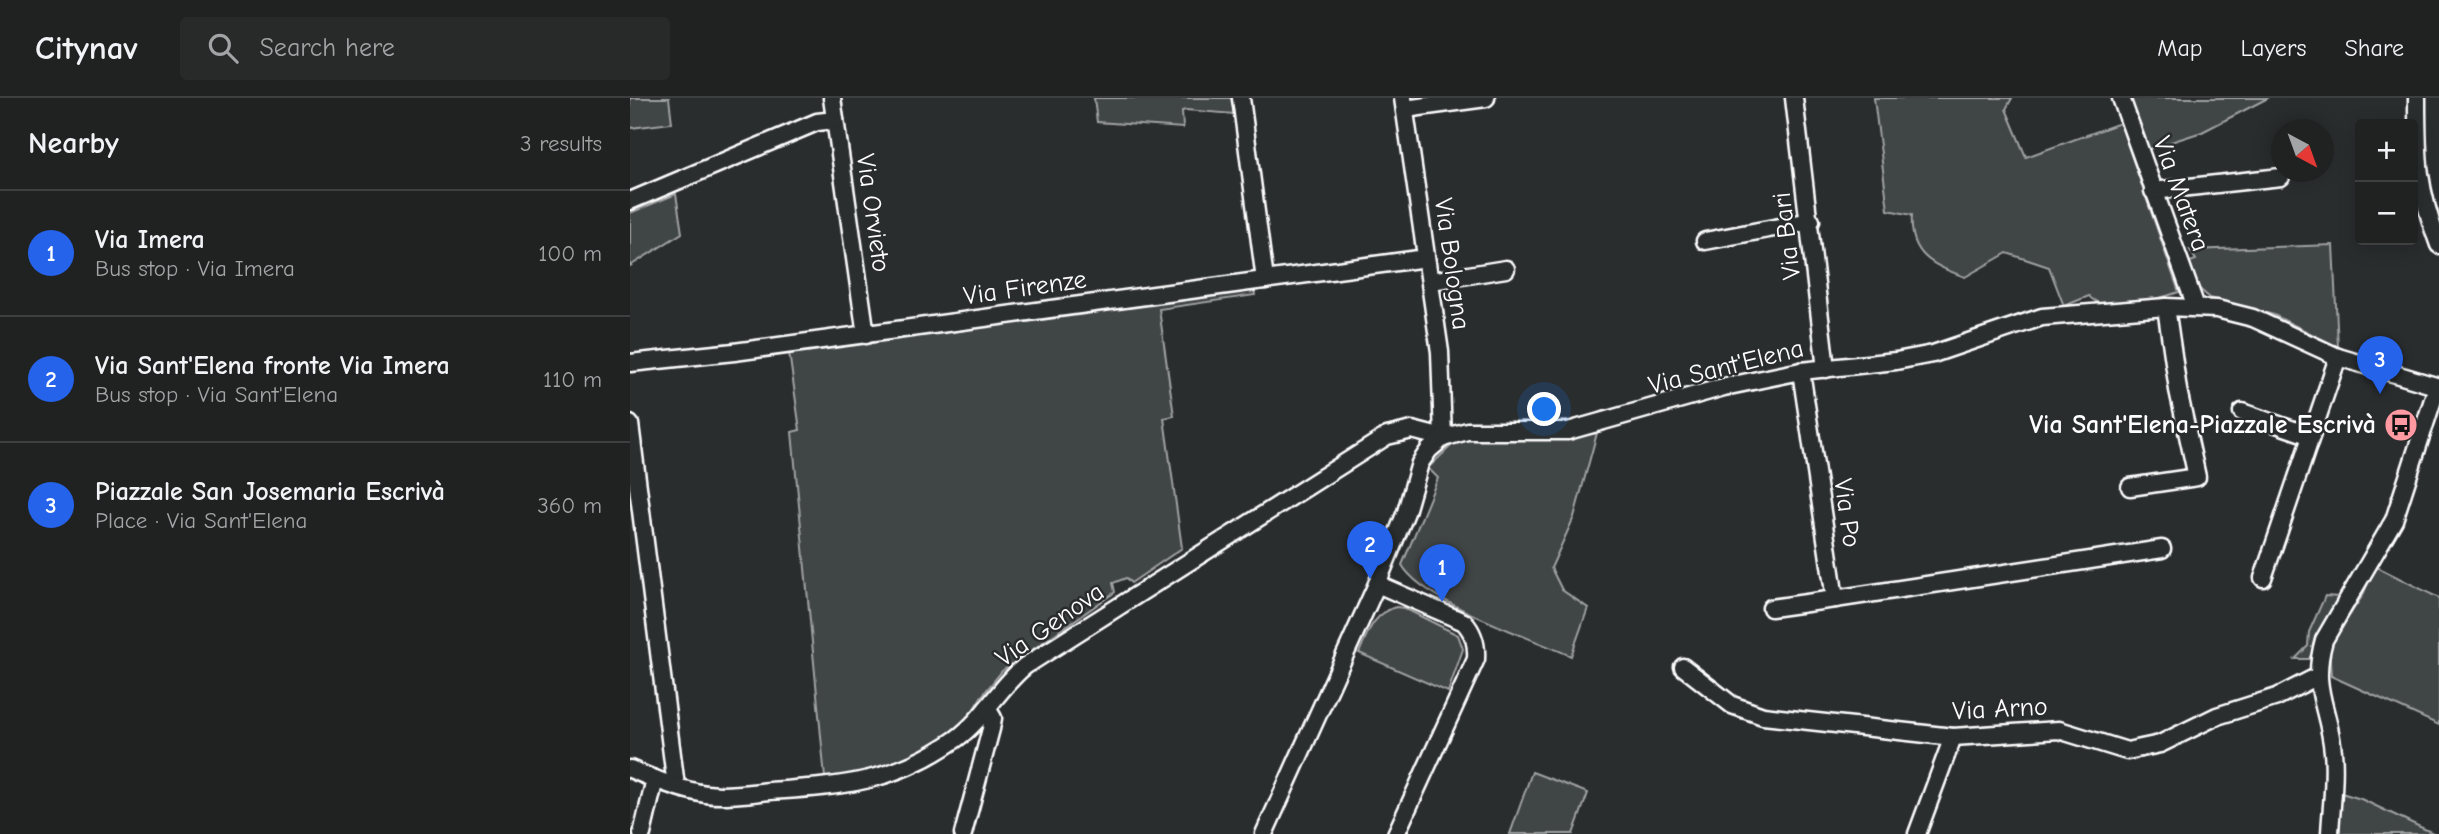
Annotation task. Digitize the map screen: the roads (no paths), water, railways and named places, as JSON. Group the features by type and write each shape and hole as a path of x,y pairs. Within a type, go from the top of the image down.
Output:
{"street":[{"name":"Via Orvieto","path":"832,98 866,335"},
{"path":"1241,98 1265,280"},
{"path":"1404,104 1486,98"},
{"name":"Via Bari","path":"1794,98 1811,221 1826,369"},
{"name":"Via Matera","path":"2121,98 2196,307"},
{"path":"2417,98 2417,169 2423,203 2439,245"},
{"name":"Via Bologna","path":"1404,104 1440,352 1443,439"},
{"path":"630,201 817,122 835,120"},
{"path":"2153,191 2271,178"},
{"path":"1705,241 1811,221"},
{"name":"Via Firenze","path":"630,363 866,335 1426,258"},
{"path":"1431,281 1506,269"},
{"path":"2130,487 2197,477 2178,390 2166,307"},
{"name":"Via Sant'Elena","path":"1443,439 1467,430 1568,431 1724,387 1801,371 1933,354 2042,317 2166,307 2196,307 2253,318 2338,357 2438,387"},
{"path":"2263,578 2338,357"},
{"name":"Via Po","path":"1801,371 1835,599"},
{"path":"2330,834 2333,752 2316,677 2324,640 2394,520 2438,387"},
{"path":"2242,412 2311,436"},
{"path":"630,424 676,786"},
{"name":"Via Genova","path":"630,769 706,794 727,794 859,783 903,768 944,747 973,725 1012,676 1025,666 1387,436 1412,430 1443,439"},
{"path":"1264,834 1377,584 1406,512 1420,463 1443,439"},
{"path":"1771,608 2162,549"},
{"path":"1377,584 1464,622 1475,637 1476,659 1396,834"},
{"name":"Via Arno","path":"1683,667 1732,705 1763,716 1953,737 2059,730 2127,751 2160,744 2217,716 2277,697 2316,677"},
{"path":"963,834 992,729 993,718 987,708"},
{"path":"1917,834 1953,737"},
{"path":"642,834 655,779"}],"place":[{"name":"Piazzale San Josemaria Escrivà","path":"2380,394"},
{"name":"Via Sant'Elena-Piazzale Escrivà","path":"2401,425"},
{"name":"Via Sant'Elena fronte Via Imera","path":"1370,579"},
{"name":"Via Imera","path":"1442,602"}]}
